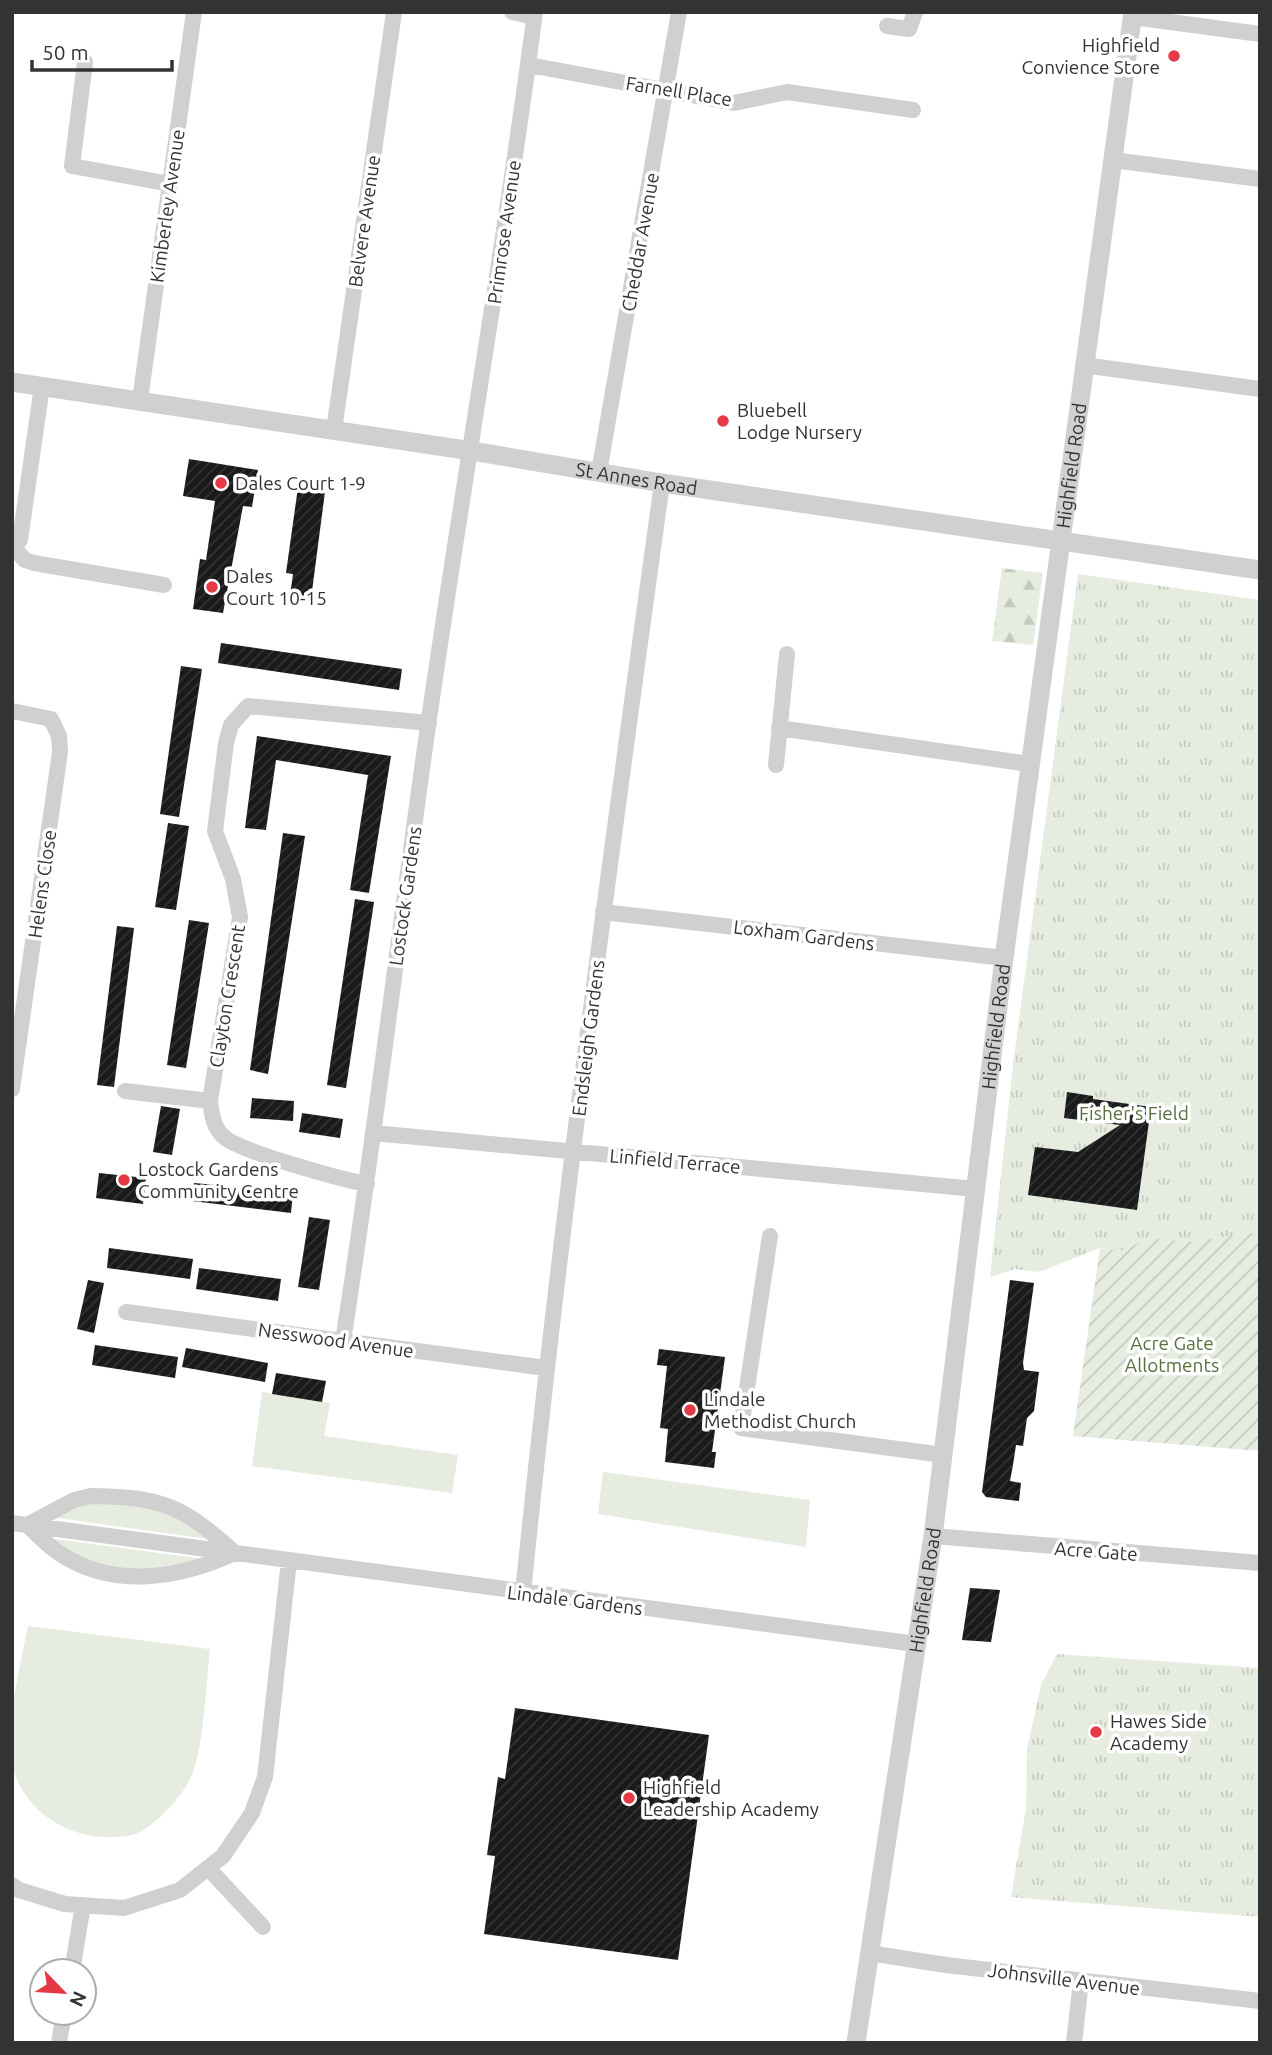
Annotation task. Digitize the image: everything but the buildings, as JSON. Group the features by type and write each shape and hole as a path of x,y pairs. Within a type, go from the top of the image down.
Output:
{"street":[{"name":"Kimberley Avenue","path":"140,400 194,12"},
{"name":"Belvere Avenue","path":"334,430 394,12"},
{"path":"512,12 534,15"},
{"name":"Cheddar Avenue","path":"599,472 667,90 678,12"},
{"path":"887,26 909,29 915,12"},
{"name":"Primrose Avenue","path":"472,451 534,15"},
{"path":"1133,15 1260,34"},
{"name":"Highfield Road","path":"856,2043 933,1536 1004,958 1083,365 1133,15"},
{"path":"85,62 72,166 170,184"},
{"name":"Farnell Place","path":"529,65 734,103 787,92 913,110"},
{"path":"1113,160 1260,179"},
{"path":"1083,365 1260,389"},
{"name":"St Annes Road","path":"12,382 472,451 663,484 1260,570"},
{"path":"42,386 20,540 13,548 34,563 164,584"},
{"name":"Lostock Gardens","path":"343,1341 367,1184 429,723 472,451"},
{"name":"Endsleigh Gardens","path":"523,1593 545,1368 603,912 663,484"},
{"path":"776,765 787,654"},
{"name":"Clayton Crescent","path":"367,1184 344,1180 223,1138 212,1119 210,1101 240,917 233,879 215,831 226,743 231,725 248,706 429,723"},
{"name":"Helens Close","path":"12,711 51,719 59,736 61,752 12,1089"},
{"path":"779,728 1030,764"},
{"name":"Loxham Gardens","path":"603,912 1004,958"},
{"path":"125,1091 210,1101"},
{"name":"Linfield Terrace","path":"373,1133 976,1189"},
{"path":"770,1236 741,1428 943,1455"},
{"name":"Nesswood Avenue","path":"126,1312 545,1368"},
{"path":"92,1496 137,1498 183,1510 235,1553 199,1570 177,1575 115,1574 76,1562 20,1524 74,1500 92,1496"},
{"name":"Lindale Gardens","path":"20,1524 916,1644"},
{"name":"Acre Gate","path":"933,1536 1260,1563"},
{"path":"12,1885 19,1890 65,1904 124,1908 180,1891 223,1856 253,1814 265,1777 289,1561"},
{"path":"209,1869 263,1927"},
{"path":"74,1957 83,1905"},
{"name":"Johnsville Avenue","path":"869,1953 1260,2001"},
{"path":"1074,2043 1081,1981"}],"green space":[{"path":"1002,568 1043,573 1033,645 992,641"},
{"name":"Fisher's Field","path":"1078,574 1260,600 1260,1232 1188,1242 1148,1237 1123,1251 1100,1248 1039,1272 1015,1269 990,1277 1013,1065"},
{"name":"Acre Gate Allotments","path":"1260,1232 1260,1451 1073,1436 1100,1248 1123,1251 1148,1237 1188,1242"},
{"path":"262,1392 330,1403 324,1436 458,1455 452,1493 252,1466"},
{"path":"603,1472 810,1500 806,1547 598,1514"},
{"path":"137,1498 222,1541 44,1516 58,1508"},
{"path":"40,1537 219,1561 115,1574"},
{"path":"28,1626 210,1649 201,1736 194,1769 185,1788 172,1805 156,1821 139,1832 113,1837 76,1832 44,1815 21,1787 13,1769 10,1738 14,1698"},
{"name":"Hawes Side Academy","path":"1057,1654 1260,1668 1260,1917 1011,1897 1026,1808 1027,1749 1041,1685"}],"place":[{"name":"Highfield Convience Store","path":"1174,56"},
{"name":"Bluebell Lodge Nursery","path":"723,421"},
{"name":"Dales Court 1-9","path":"221,483"},
{"name":"Dales Court 10-15","path":"212,587"},
{"name":"Lostock Gardens Community Centre","path":"124,1180"},
{"name":"Lindale Methodist Church","path":"690,1410"},
{"name":"Hawes Side Academy","path":"1096,1732"},
{"name":"Highfield Leadership Academy","path":"629,1798"}]}
